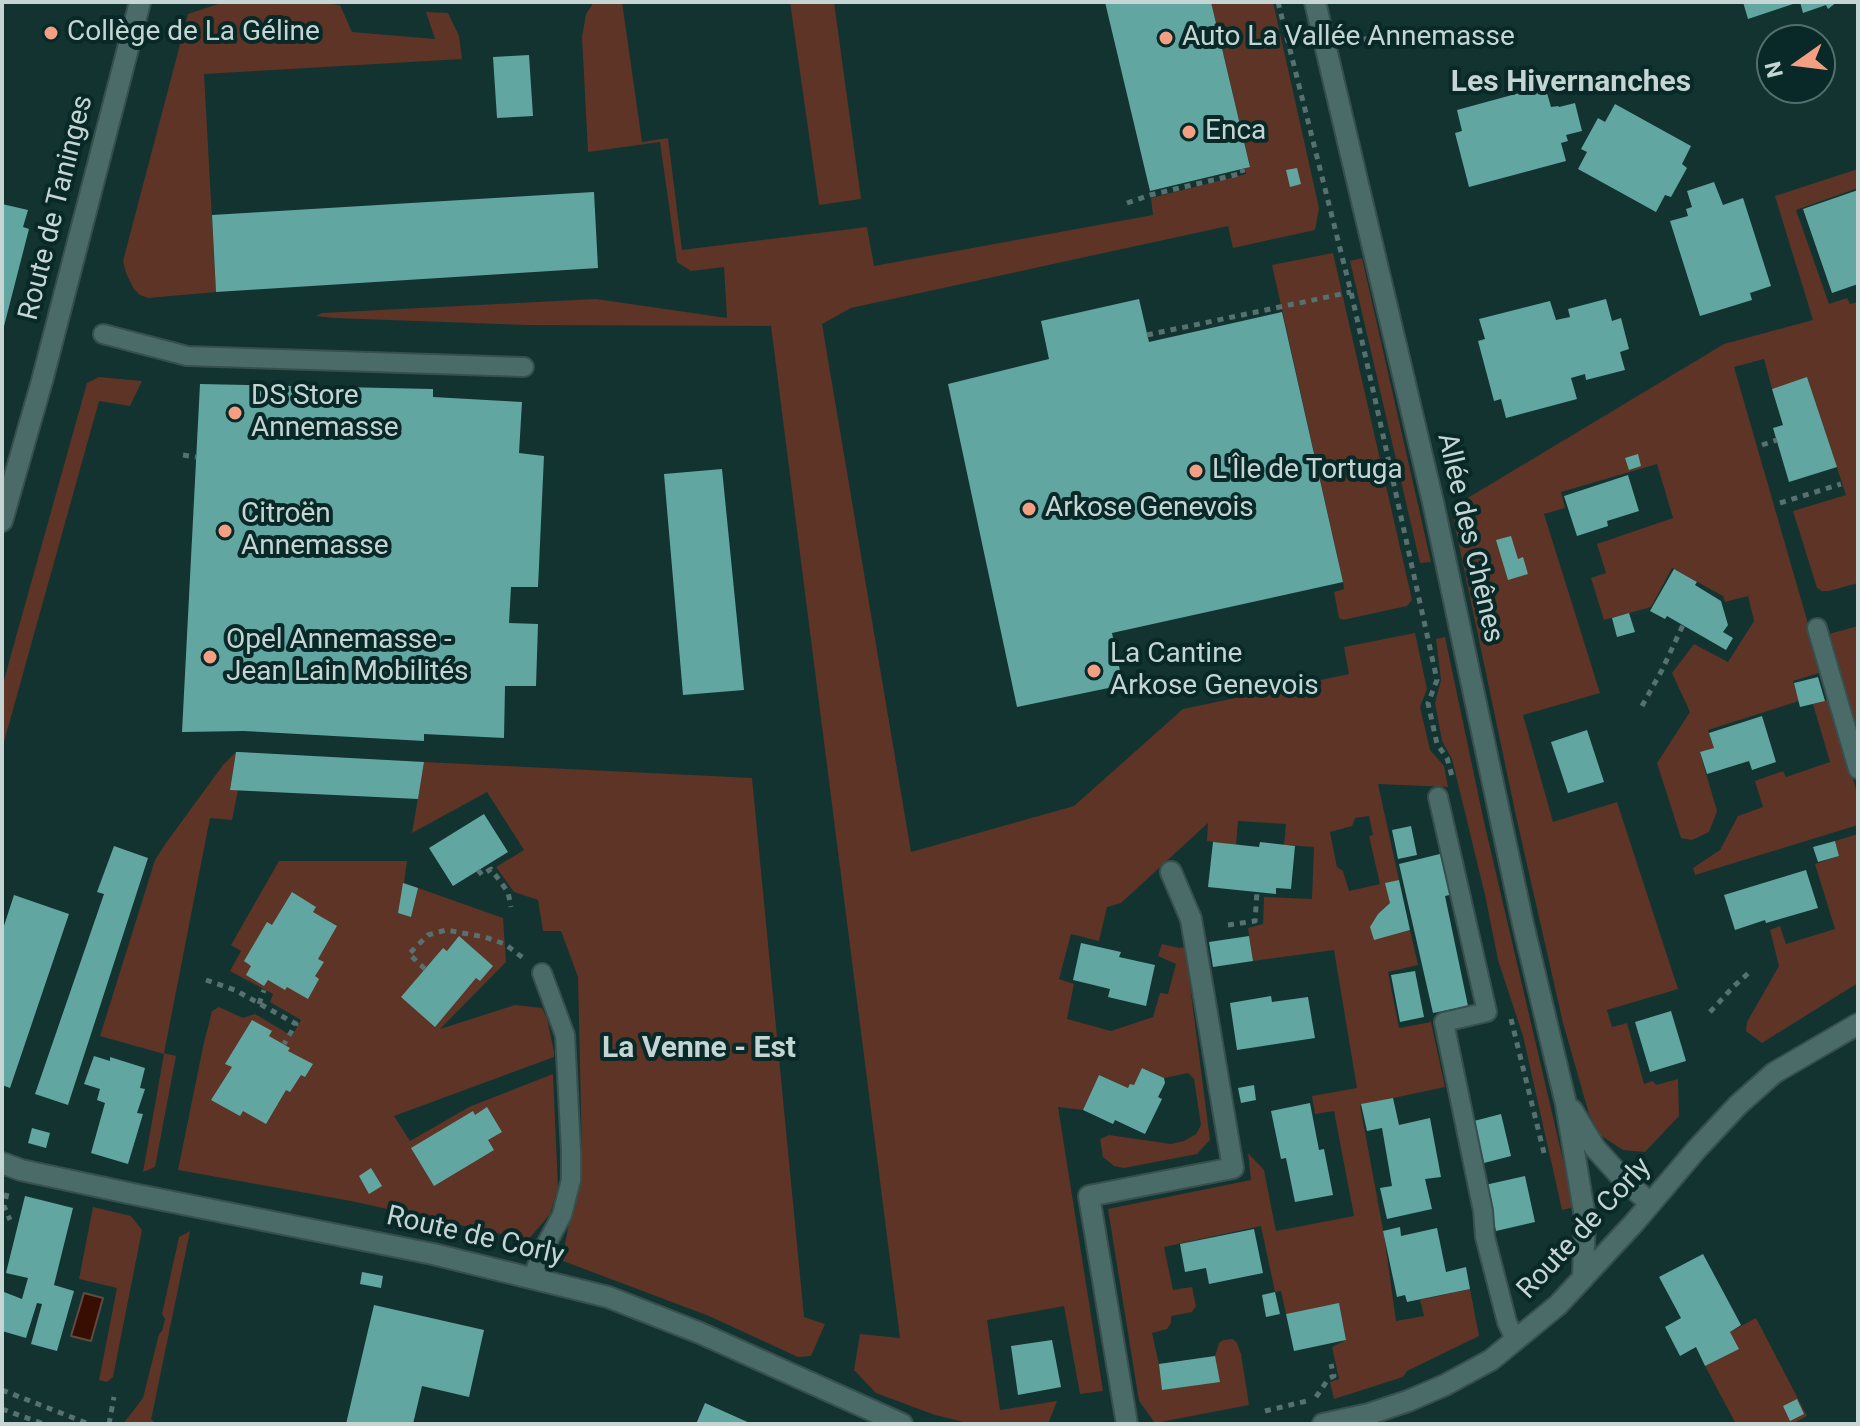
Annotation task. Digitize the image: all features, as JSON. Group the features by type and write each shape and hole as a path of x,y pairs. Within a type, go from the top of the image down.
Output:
{"street":[{"name":"Route de Taninges","path":"2,521 46,366 140,2"},
{"name":"Allée des Chênes","path":"1315,2 1433,502 1523,924 1562,1088 1585,1217 1583,1278"},
{"path":"1127,1424 1089,1196 1233,1168 1191,919 1171,872"},
{"name":"Route de Corly","path":"1323,1424 1408,1401 1491,1360 1558,1305 1738,1105 1774,1073 1858,1024"},
{"name":"Allée des Chênes","path":"1562,1088 1574,1115 1595,1148 1650,1203"},
{"name":"Route de Corly","path":"7,1171 433,1254 608,1297 700,1333 892,1422"}],"lane":[{"path":"103,334 187,356 524,367"},
{"path":"1817,628 1858,769"},
{"path":"1438,797 1487,1012 1444,1022 1483,1211 1485,1237 1507,1322 1515,1339"},
{"path":"533,1277 542,1252 562,1215 571,1180 565,1035 542,973"}],"path":[{"path":"1278,2 1379,417"},
{"path":"1127,203 1243,173 1242,169"},
{"path":"1147,335 1351,292"},
{"path":"1762,445 1777,440"},
{"path":"183,455 196,457"},
{"path":"1780,503 1841,484"},
{"path":"1642,706 1683,625"},
{"path":"478,870 482,875 491,869 508,892 511,907"},
{"path":"1228,925 1255,921 1257,892"},
{"path":"425,969 409,954 428,935 446,930 505,944 542,973"},
{"path":"1710,1012 1752,970"},
{"path":"206,980 235,990 296,1024 284,1044"},
{"path":"259,1004 264,990"},
{"path":"7,1171 4,1206 10,1220"},
{"path":"1265,1411 1314,1399 1329,1378 1334,1376 1331,1364"},
{"path":"2,1390 89,1424"},
{"path":"109,1424 114,1397"},
{"path":"2,1409 44,1424"}],"shaded area":[{"path":"224,2 340,5 352,32 435,39 426,12 448,13 459,36 462,59 204,74 216,292 148,298 134,289 123,261 188,14"},
{"path":"594,2 622,2 642,142 668,138 682,250 867,227 874,266 1153,215 1151,198 1246,174 1245,168 1250,166 1211,2 1273,2 1319,208 1315,230 1233,248 1228,226 851,308 822,324 911,852 1074,806 1183,709 1349,674 1344,647 1415,633 1427,689 1420,707 1430,750 1444,766 1448,787 1378,784 1399,880 1390,903 1378,914 1371,928 1374,939 1410,930 1418,965 1388,972 1399,1028 1431,1022 1445,1087 1360,1105 1396,1321 1424,1316 1420,1300 1470,1289 1479,1336 1407,1371 1403,1377 1334,1399 1330,1382 1339,1379 1332,1347 1346,1340 1339,1304 1286,1314 1281,1291 1275,1292 1261,1226 1164,1247 1173,1290 1192,1287 1196,1306 1192,1312 1171,1316 1167,1329 1152,1333 1159,1364 1215,1356 1219,1343 1233,1339 1241,1354 1249,1405 1155,1423 1139,1401 1108,1209 1251,1180 1248,1153 1264,1170 1276,1231 1354,1216 1334,1111 1315,1114 1312,1096 1357,1088 1334,950 1253,961 1248,928 1263,924 1264,897 1312,899 1314,847 1284,845 1286,824 1238,821 1236,845 1207,841 1208,823 1121,903 1107,907 1099,941 1071,934 1059,979 1074,984 1067,1019 1111,1031 1153,1017 1160,993 1168,994 1176,964 1158,956 1162,944 1185,947 1210,1140 1197,1154 1124,1168 1114,1166 1103,1157 1100,1139 1109,1135 1171,1144 1196,1134 1201,1125 1194,1079 1188,1073 1164,1078 1143,1068 1134,1085 1128,1088 1099,1075 1083,1110 1058,1107 1103,1391 1080,1394 1064,1306 987,1320 1000,1410 1057,1401 1048,1424 972,1424 935,1415 876,1393 854,1370 860,1334 900,1338 771,326 526,325 316,316 322,313 596,299 727,318 724,267 691,271 677,262 660,142 588,152 582,37 586,14","holes":["1369,816 1373,835 1369,836 1380,884 1349,891 1343,871 1337,867 1330,832 1352,826 1355,818"]},
{"path":"790,2 834,2 861,199 819,205"},
{"path":"1858,169 1858,188 1796,210 1829,304 1847,298 1850,304 1858,302 1858,583 1829,591 1817,588 1793,511 1846,495 1807,378 1772,389 1764,359 1734,367 1822,672 1793,681 1799,701 1708,730 1714,748 1700,753 1717,811 1709,832 1692,840 1681,838 1657,763 1690,712 1672,673 1694,644 1728,662 1754,621 1748,596 1725,602 1723,596 1672,568 1651,607 1604,620 1591,578 1606,573 1597,544 1673,518 1657,464 1561,492 1565,508 1544,514 1600,693 1523,715 1553,822 1617,802 1678,989 1607,1010 1612,1027 1627,1023 1644,1084 1653,1081 1656,1085 1678,1079 1679,1116 1645,1152 1623,1150 1600,1135 1589,1114 1563,1023 1451,507 1724,344 1813,320 1775,196"},
{"path":"1333,253 1412,600 1407,606 1343,620 1339,618 1334,592 1344,589 1343,582 1272,265"},
{"path":"1362,258 1431,562 1420,563 1350,261"},
{"path":"99,377 142,381 130,406 99,401 2,749 2,687 87,383"},
{"path":"1858,626 1858,735 1829,634"},
{"path":"1445,637 1484,822 1574,1207 1562,1210 1523,1036 1498,960 1452,759 1442,741 1435,703 1441,680 1436,639"},
{"path":"1831,699 1858,797 1858,825 1695,875 1693,868 1720,850 1738,816 1763,807 1755,781 1783,771 1786,777 1830,762 1813,704"},
{"path":"236,752 230,789 238,790 232,820 210,818 164,1053 176,1056 155,1167 143,1172 164,1054 100,1036 155,860 223,765"},
{"path":"424,762 752,778 804,1317 825,1324 811,1356 798,1357 709,1316 563,1261 582,1157 578,977 561,931 543,931 538,900 514,892 496,867 524,850 487,792 412,833"},
{"path":"1858,834 1858,983 1762,1043 1746,1031 1747,1022 1779,966 1770,930 1780,926 1786,944 1835,929 1815,864 1839,856 1835,841"},
{"path":"279,861 407,861 404,883 503,918 506,962 440,1029 515,1005 542,1008 547,1018 554,1057 394,1116 410,1141 469,1107 553,1074 558,1188 550,1214 528,1240 351,1201 178,1170 212,1011 219,1007 243,1018 255,1014 292,1036 301,1020 270,1002 273,994 230,971 241,951 231,945"},
{"path":"93,1207 131,1216 142,1230 113,1377 107,1382 99,1380 117,1288 79,1279"},
{"path":"190,1231 151,1419 156,1424 123,1424 143,1398 165,1319 162,1314 179,1237"},
{"path":"84,1293 103,1298 91,1341 71,1336"},
{"path":"1756,1318 1807,1416 1792,1424 1736,1424 1705,1366 1738,1349 1730,1332"}],"building":[{"path":"1105,2 1211,2 1250,167 1150,191"},
{"path":"1743,2 1799,2 1748,19"},
{"path":"1800,2 1837,2 1828,9 1826,5 1803,13"},
{"path":"529,55 533,116 497,118 493,57"},
{"path":"1545,86 1551,107 1575,103 1582,131 1566,135 1568,141 1561,143 1566,161 1469,187 1455,133 1462,131 1457,110"},
{"path":"1615,104 1691,146 1682,164 1687,168 1671,197 1665,195 1656,212 1578,169 1587,152 1581,149 1598,118 1605,122"},
{"path":"1297,168 1301,184 1290,187 1286,170"},
{"path":"1714,182 1723,205 1743,198 1771,286 1750,293 1752,300 1700,316 1670,221 1688,216 1686,209 1692,207 1687,191"},
{"path":"1858,190 1858,284 1832,293 1803,209"},
{"path":"594,192 598,268 216,292 212,215"},
{"path":"2,204 28,210 23,227 29,229 3,330"},
{"name":"L'Île de Tortuga","path":"1139,299 1149,342 1282,312 1343,582 1112,633 1123,685 1017,707 948,384 1049,359 1041,321"},
{"path":"1606,299 1612,321 1621,318 1629,349 1620,352 1625,370 1586,380 1585,374 1571,378 1577,399 1506,418 1501,399 1494,401 1478,341 1485,339 1479,319 1550,301 1556,320 1570,317 1568,309"},
{"path":"1807,377 1837,467 1789,482 1773,428 1783,425 1772,389"},
{"path":"200,384 433,389 433,397 522,402 519,453 544,456 538,587 511,587 509,623 538,624 536,686 505,686 504,738 424,734 424,741 244,731 182,732"},
{"path":"1638,454 1641,466 1629,470 1625,458"},
{"path":"722,469 744,690 683,695 664,474"},
{"path":"1628,475 1639,511 1607,521 1608,526 1577,536 1564,496"},
{"path":"1511,536 1518,559 1523,557 1528,574 1508,580 1496,540"},
{"path":"1674,569 1721,601 1728,625 1723,632 1733,638 1726,650 1667,616 1665,619 1650,611"},
{"path":"1629,613 1635,632 1617,637 1612,618"},
{"path":"1818,677 1825,701 1800,707 1794,683"},
{"path":"1762,716 1776,762 1752,770 1749,761 1707,774 1700,752 1714,748 1709,733"},
{"path":"1587,730 1604,782 1568,793 1551,742"},
{"path":"236,752 424,762 418,799 230,790"},
{"path":"484,814 508,852 453,886 429,848"},
{"path":"1411,826 1417,855 1398,859 1392,830"},
{"path":"1835,841 1839,856 1818,862 1813,847"},
{"path":"1213,842 1259,847 1260,842 1295,846 1291,889 1276,888 1276,894 1208,887"},
{"path":"114,846 148,858 68,1105 35,1094 104,894 97,892"},
{"path":"1444,853 1454,894 1445,896 1468,1006 1433,1013 1399,864"},
{"path":"1806,870 1818,908 1735,930 1724,895"},
{"path":"1399,880 1410,930 1374,940 1370,927 1390,903 1385,883"},
{"path":"403,883 418,888 411,917 398,913"},
{"path":"292,892 316,907 313,912 337,926 318,959 324,962 315,976 319,979 308,999 268,980 264,986 246,975 251,966 244,961 267,922 272,925"},
{"path":"14,895 69,914 10,1088 2,1085 2,932"},
{"path":"459,936 493,966 480,981 476,978 435,1027 401,997 443,948 447,951"},
{"path":"1249,936 1253,961 1213,967 1209,942"},
{"path":"1081,943 1121,952 1119,957 1155,965 1146,1006 1108,997 1110,989 1073,980"},
{"path":"1415,971 1424,1017 1400,1022 1391,975"},
{"path":"1271,996 1272,1002 1308,997 1315,1038 1237,1050 1230,1003"},
{"path":"1671,1011 1686,1061 1650,1072 1635,1022"},
{"path":"252,1020 272,1031 269,1036 290,1048 288,1051 313,1064 290,1092 286,1090 266,1124 243,1111 240,1116 211,1100 232,1067 225,1064"},
{"path":"94,1056 110,1061 110,1057 145,1068 140,1088 145,1089 137,1113 143,1114 128,1164 91,1153 105,1103 97,1100 100,1089 84,1084"},
{"path":"1142,1068 1164,1078 1165,1083 1158,1097 1162,1099 1145,1134 1083,1110 1099,1075 1128,1088 1130,1084 1134,1085"},
{"path":"1254,1085 1256,1100 1241,1103 1238,1088"},
{"path":"1393,1098 1399,1125 1430,1118 1441,1177 1425,1179 1432,1209 1387,1219 1380,1188 1392,1186 1382,1128 1367,1131 1361,1104"},
{"path":"1310,1103 1319,1150 1324,1149 1333,1195 1295,1202 1286,1158 1281,1159 1271,1111"},
{"path":"487,1107 502,1132 488,1140 494,1150 434,1186 411,1148 473,1111 475,1115"},
{"path":"1501,1114 1511,1156 1484,1163 1474,1121"},
{"path":"32,1128 50,1133 46,1148 28,1143"},
{"path":"371,1168 382,1186 369,1194 359,1176"},
{"path":"1525,1176 1535,1222 1496,1231 1485,1185"},
{"path":"25,1196 73,1208 54,1285 74,1291 57,1351 31,1344 42,1304 37,1303 26,1338 2,1331 4,1292 22,1299 28,1278 6,1273"},
{"path":"1400,1227 1401,1236 1437,1228 1446,1272 1466,1267 1470,1289 1407,1302 1405,1295 1397,1297 1383,1231"},
{"path":"1254,1229 1263,1273 1209,1284 1206,1268 1185,1272 1180,1244"},
{"path":"1703,1254 1741,1325 1730,1332 1739,1349 1705,1366 1696,1347 1680,1356 1665,1327 1681,1318 1659,1277"},
{"path":"362,1272 383,1276 381,1288 360,1284"},
{"path":"1275,1292 1280,1314 1266,1317 1262,1295"},
{"path":"1339,1303 1346,1340 1294,1351 1286,1314"},
{"path":"374,1305 484,1330 469,1397 422,1386 413,1424 346,1424"},
{"path":"1052,1340 1061,1387 1018,1395 1011,1346"},
{"path":"1215,1356 1220,1382 1162,1390 1159,1364"},
{"path":"1797,1399 1804,1414 1790,1421 1783,1406"},
{"path":"705,1403 752,1424 696,1424"}],"place":[{"name":"Collège de La Géline","path":"51,33"},
{"name":"Auto La Vallée Annemasse","path":"1166,38"},
{"name":"Enca","path":"1189,132"},
{"name":"DS Store Annemasse","path":"235,413"},
{"name":"L'Île de Tortuga","path":"1196,471"},
{"name":"Arkose Genevois","path":"1029,509"},
{"name":"Citroën Annemasse","path":"225,531"},
{"name":"Opel Annemasse - Jean Lain Mobilités","path":"210,657"},
{"name":"La Cantine Arkose Genevois","path":"1094,671"}],"district":[{"name":"Les Hivernanches","path":"1571,83"},
{"name":"La Venne - Est","path":"699,1049"}]}
